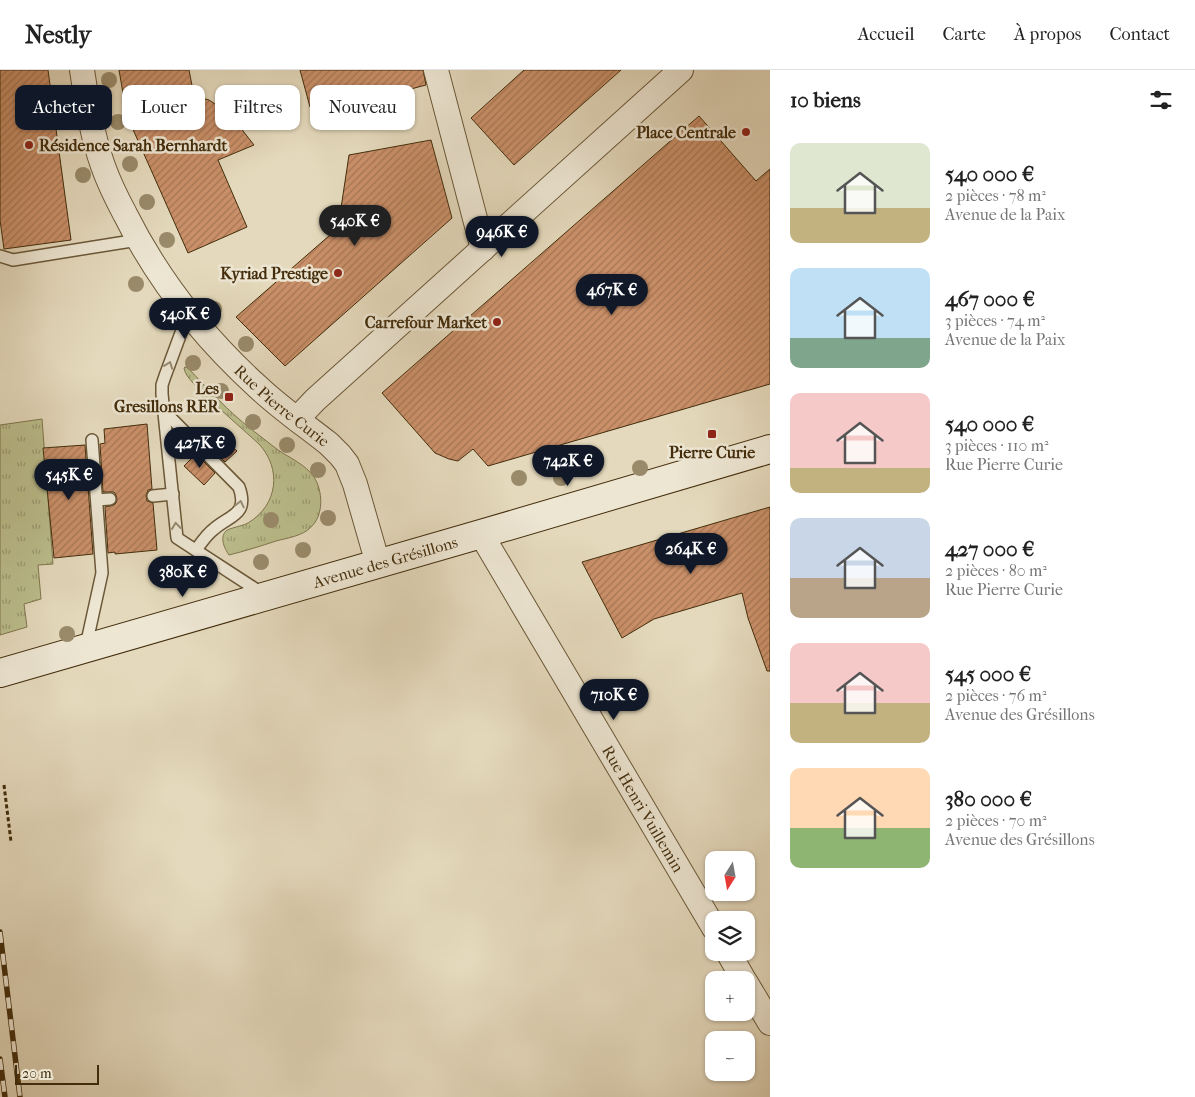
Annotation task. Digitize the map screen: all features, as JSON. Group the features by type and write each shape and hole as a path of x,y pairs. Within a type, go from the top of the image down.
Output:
{"main road":[{"name":"Avenue des Grésillons","path":"0,672 770,449"}],"street":[{"name":"Rue Pierre Curie","path":"82,70 92,127 103,167 138,240 171,292 220,349 259,388 334,449 347,464 355,484 378,564"},
{"path":"436,70 483,249"},
{"path":"297,419 315,400 681,70"},
{"name":"Rue Henri Vuillemin","path":"481,534 705,913"},
{"path":"755,998 770,1023"}],"lane":[{"path":"0,256 13,260 138,240"},
{"path":"188,314 162,385 177,538 266,596"},
{"path":"163,410 239,487 241,494 242,502 235,515 211,530 196,550"},
{"path":"86,648 102,573 92,440"},
{"path":"153,496 173,494"},
{"path":"97,500 110,499"}],"path":[{"path":"4,785 12,842"}],"green space":[{"path":"185,367 243,422 278,450 302,465 314,477 319,489 320,510 315,522 304,533 229,555 223,543 224,534 228,530 248,523 266,507 271,497 274,475 271,464 259,444 211,401 203,398 187,376"},
{"path":"42,419 53,564 38,565 41,599 24,604 27,627 0,635 0,425"}],"building":[{"name":"Résidence Sarah Bernhardt","path":"0,70 48,70 50,85 15,85 15,130 56,130 71,240 4,249 0,220"},
{"path":"119,70 189,70 192,85 122,85 122,87"},
{"path":"300,70 423,70 426,85 415,88 415,85 310,85 310,107"},
{"path":"524,70 621,70 514,165 471,118"},
{"path":"205,99 215,104 215,130 242,130 254,145 218,160 247,227 188,253 133,130 205,130"},
{"path":"699,116 756,181 770,169 770,384 488,466 473,449 458,461 435,453 382,393"},
{"name":"Kyriad Prestige","path":"431,140 452,218 285,366 236,317 338,228 349,155"},
{"path":"147,424 152,489 148,490 146,496 147,501 153,503 157,550 108,553 105,507 114,505 117,499 114,492 103,492 100,444 105,443 104,429"},
{"path":"217,432 237,451 225,462 206,443"},
{"path":"85,445 93,554 54,558 43,448"},
{"path":"196,454 215,473 204,485 184,466"},
{"path":"770,507 770,671 767,671 748,618 742,593 654,619 622,638 582,562"}],"railway":[{"path":"0,932 20,1097"},
{"path":"0,1059 5,1097"}],"place":[{"name":"Place Centrale","path":"746,132"},
{"name":"Résidence Sarah Bernhardt","path":"29,145"},
{"name":"Kyriad Prestige","path":"338,273"},
{"name":"Carrefour Market","path":"497,322"},
{"name":"Les Gresillons RER","path":"229,397"},
{"name":"Pierre Curie","path":"712,434"}]}
